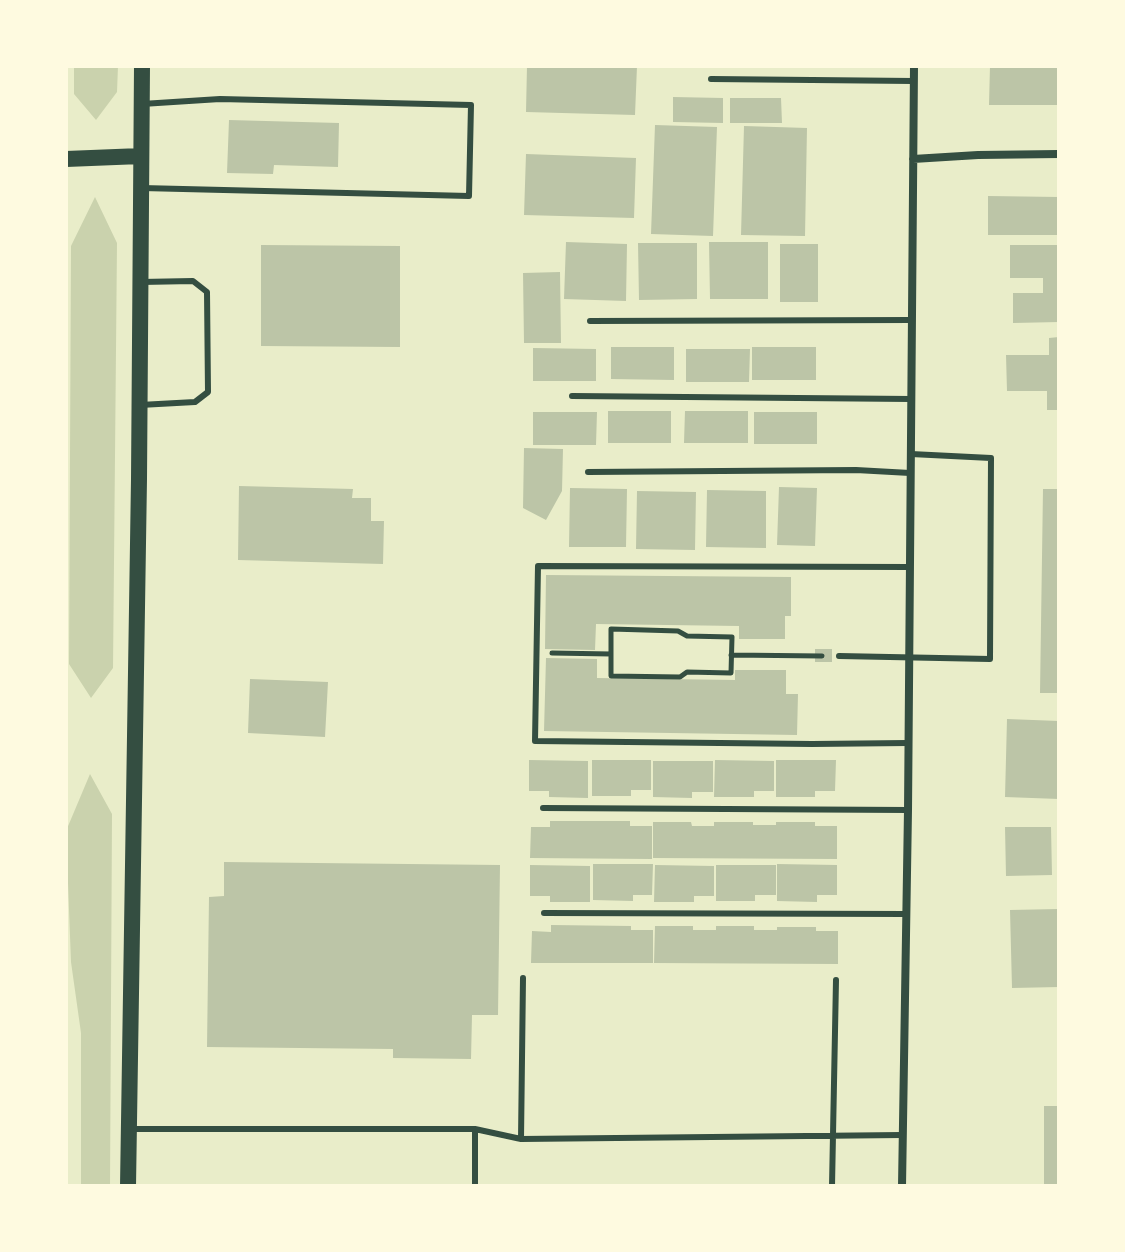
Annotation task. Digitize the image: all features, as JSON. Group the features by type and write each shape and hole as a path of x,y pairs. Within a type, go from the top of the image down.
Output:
{"main road":[{"path":"128,1186 142,66"},
{"path":"66,159 141,156"}],"street":[{"path":"902,1186 914,66"},
{"path":"913,159 1059,154"}],"lane":[{"path":"711,79 913,81"},
{"path":"142,104 220,99 471,105 469,196 142,188"},
{"path":"139,405 195,402 208,392 207,292 193,281 141,282"},
{"path":"590,321 911,320"},
{"path":"572,396 911,399"},
{"path":"839,656 990,659 991,458 911,454"},
{"path":"588,472 856,470 910,473"},
{"path":"908,743 535,741 538,566 910,567"},
{"path":"543,808 908,810"},
{"path":"544,913 906,914"},
{"path":"521,1139 523,978"},
{"path":"832,1186 836,980"},
{"path":"128,1129 475,1129 521,1139 902,1135"},
{"path":"475,1129 475,1186"}],"path":[{"path":"611,629 678,631 687,636 732,637 731,673 687,672 680,677 611,676 611,654 611,629"},
{"path":"537,653 611,654"},
{"path":"731,655 839,656"}],"green space":[{"path":"74,66 118,66 117,92 96,120 74,94"},
{"path":"95,197 117,243 113,668 91,698 69,664 71,246"},
{"path":"90,774 112,814 110,1186 81,1186 81,1033 71,962 66,831"}],"building":[{"path":"527,66 637,66 635,115 526,112"},
{"path":"990,66 1059,66 1059,105 989,105"},
{"path":"673,97 723,98 723,123 673,122"},
{"path":"730,98 781,98 782,123 730,123"},
{"path":"229,120 339,123 338,167 274,165 273,174 227,173"},
{"path":"655,125 717,127 713,236 651,234"},
{"path":"744,126 807,128 805,236 741,235"},
{"path":"526,154 636,158 634,218 524,215"},
{"path":"988,196 1059,197 1059,235 988,235"},
{"path":"566,242 627,244 626,301 564,299"},
{"path":"709,242 768,242 768,299 710,299"},
{"path":"638,243 697,243 697,299 639,300"},
{"path":"780,244 818,244 818,302 780,302"},
{"path":"261,245 400,246 400,347 261,346"},
{"path":"1010,245 1059,245 1059,322 1013,323 1013,293 1043,293 1043,278 1010,278"},
{"path":"560,272 561,343 524,343 523,273"},
{"path":"1059,337 1059,410 1047,410 1047,391 1007,391 1006,355 1049,355 1049,338"},
{"path":"611,347 674,347 674,380 611,379"},
{"path":"752,347 816,347 816,380 752,380"},
{"path":"533,348 596,349 596,381 533,381"},
{"path":"686,349 750,349 749,382 686,382"},
{"path":"608,411 671,411 671,443 608,443"},
{"path":"685,411 748,411 748,443 684,443"},
{"path":"533,412 597,412 596,445 533,445"},
{"path":"754,412 817,412 817,444 754,444"},
{"path":"524,448 563,449 562,491 546,520 523,508"},
{"path":"239,486 353,489 352,498 371,498 371,521 384,521 383,564 238,560"},
{"path":"779,487 817,488 815,546 777,545"},
{"path":"570,488 627,489 626,547 569,547"},
{"path":"1043,489 1059,489 1059,693 1040,693"},
{"path":"707,490 766,491 766,548 706,547"},
{"path":"637,491 696,492 695,550 636,549"},
{"path":"546,575 791,577 791,616 785,616 785,639 739,639 739,626 596,624 595,650 545,649"},
{"path":"815,649 832,649 832,662 815,662"},
{"path":"546,658 597,659 597,678 735,680 735,670 786,670 786,694 798,694 797,735 544,731"},
{"path":"250,679 328,682 325,737 248,733"},
{"path":"1007,719 1059,721 1059,799 1005,797"},
{"path":"529,760 588,761 588,798 549,797 549,791 529,791"},
{"path":"592,760 651,760 651,790 631,790 631,796 592,796"},
{"path":"715,760 774,761 774,791 754,791 754,797 714,797"},
{"path":"776,760 836,760 835,791 815,791 815,797 776,797"},
{"path":"653,761 713,761 713,792 692,792 692,798 653,797"},
{"path":"550,821 630,821 630,826 652,826 652,859 530,858 531,827 550,827"},
{"path":"653,822 691,822 692,826 714,826 714,822 776,825 776,822 815,822 815,826 837,826 837,859 653,858"},
{"path":"1005,827 1051,827 1052,875 1006,876"},
{"path":"224,862 500,865 498,1015 472,1015 471,1059 393,1058 393,1049 207,1047 209,897 224,896"},
{"path":"593,864 653,864 652,895 633,895 633,901 593,900"},
{"path":"777,864 837,865 837,895 817,895 817,902 777,901"},
{"path":"530,865 590,866 590,902 550,902 550,896 530,896"},
{"path":"655,865 714,866 714,896 694,896 694,902 654,902"},
{"path":"716,865 776,865 776,895 755,895 755,901 716,901"},
{"path":"1059,909 1059,987 1012,988 1010,910"},
{"path":"551,925 631,926 631,930 653,930 653,963 531,963 532,931 551,932"},
{"path":"655,926 693,926 693,930 716,930 716,926 754,926 754,930 816,927 816,931 838,931 838,964 654,963"},
{"path":"1044,1106 1059,1106 1059,1186 1044,1186"}]}
